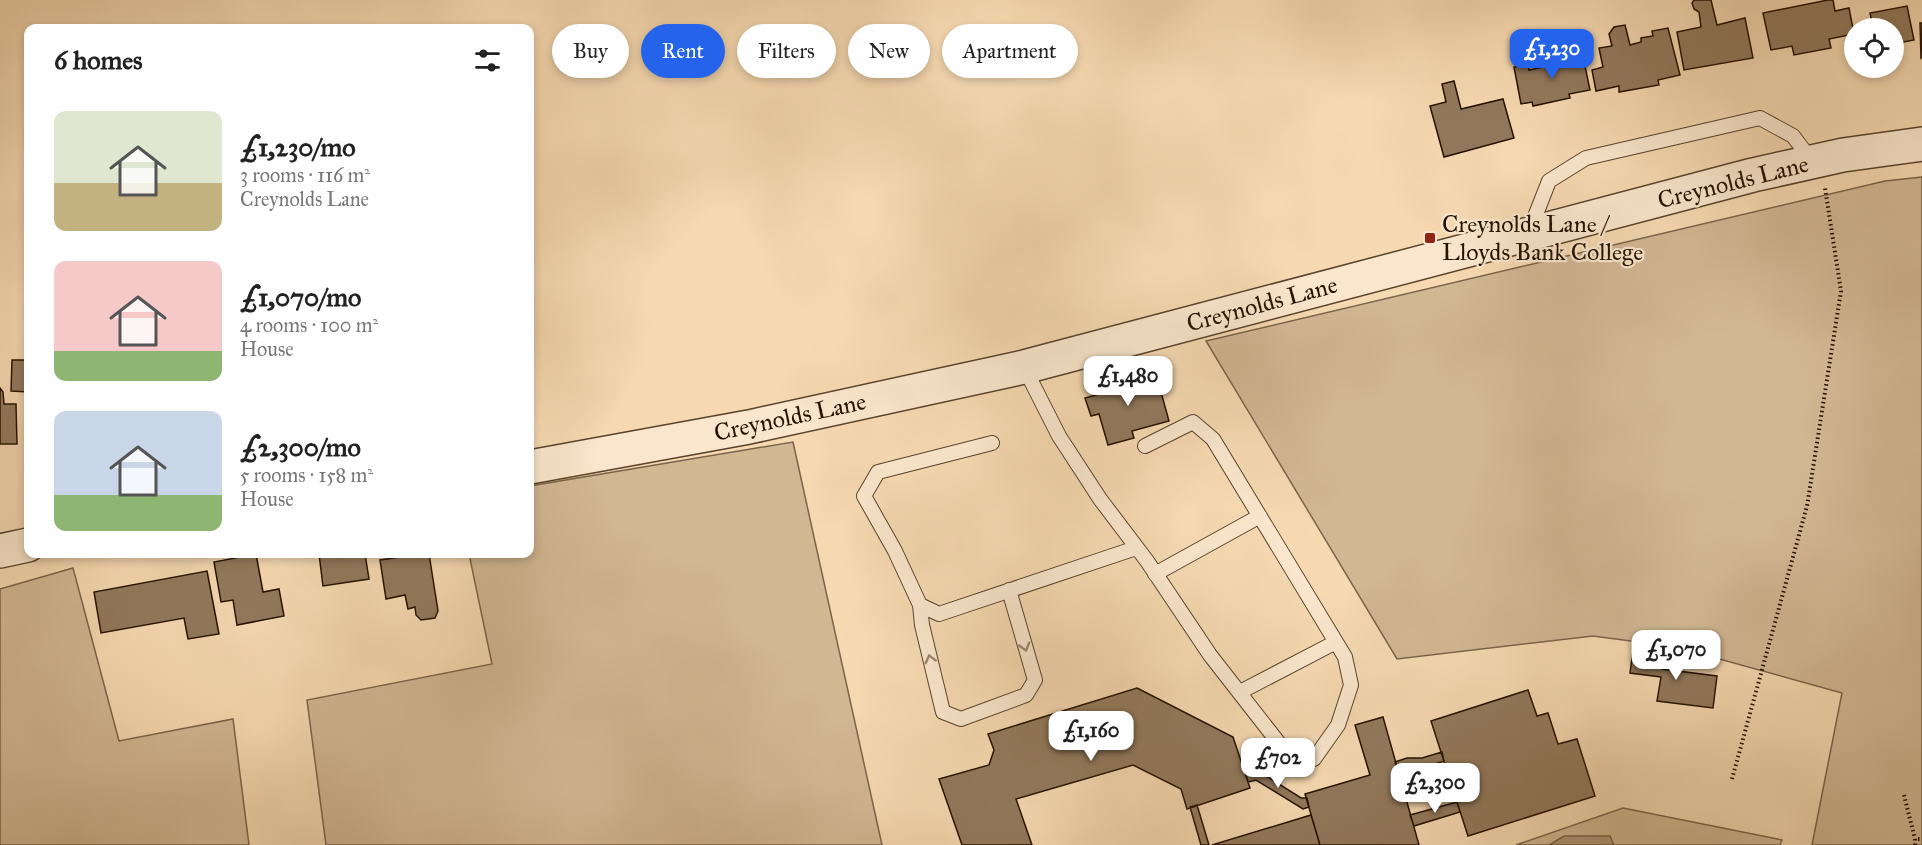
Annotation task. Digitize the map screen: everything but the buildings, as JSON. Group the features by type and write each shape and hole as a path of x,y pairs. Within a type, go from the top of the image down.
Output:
{"street":[{"name":"Creynolds Lane","path":"534,466 749,427 1024,367 1753,175 1816,161 1922,144"},
{"path":"0,551 24,546"}],"lane":[{"path":"1528,234 1549,181 1586,158 1760,118 1793,136 1816,161"},
{"path":"1024,367 1059,436 1100,499 1210,655 1292,760 1314,759 1338,725 1351,685 1345,657 1213,439 1193,422 1145,446"},
{"path":"992,443 878,472 864,496 895,551 920,605 921,625 943,711 961,719 1026,695 1035,680 1009,591"},
{"path":"1155,574 1260,516"},
{"path":"920,605 939,614 1136,548"},
{"path":"1240,692 1336,642"}],"path":[{"path":"1732,779 1807,506 1841,291 1830,212 1816,161"},
{"path":"1904,795 1915,845"},
{"path":"1915,839 1922,839"}],"shaded area":[{"path":"1922,177 1922,845 1812,845 1842,693 1676,647 1593,636 1397,659 1206,341 1885,181"},
{"path":"793,442 882,845 326,845 307,700 492,664 470,558 534,558 534,485"},
{"path":"73,568 119,741 233,719 249,845 0,845 0,589"},
{"path":"1623,808 1782,840 1780,845 1516,845"},
{"path":"1564,836 1610,836 1614,845 1549,845"}],"place":[{"name":"Creynolds Lane / Lloyds Bank College","path":"1430,238"}]}
